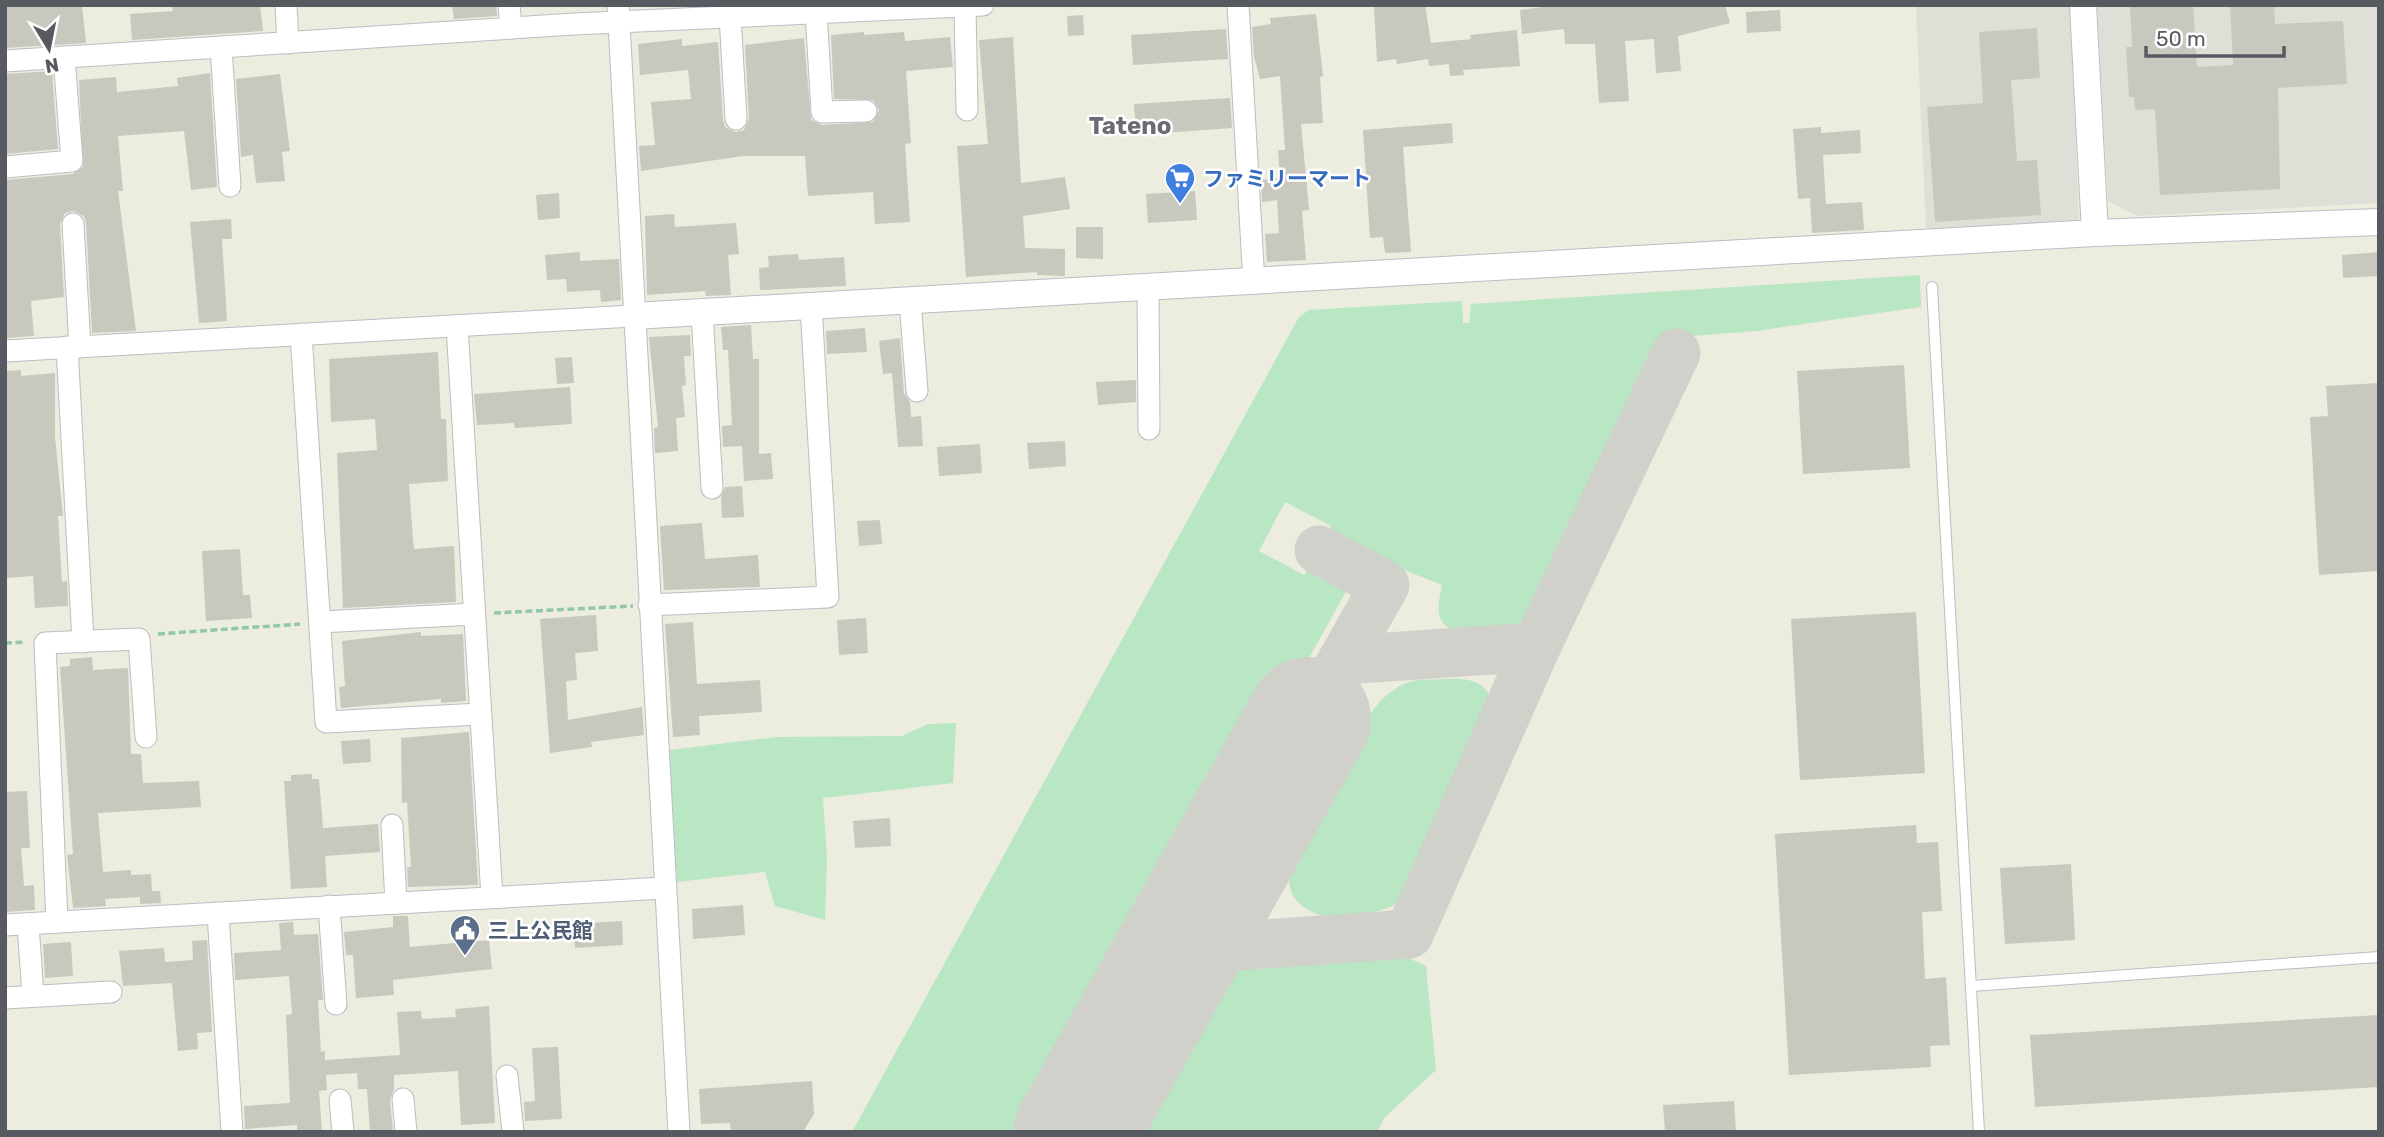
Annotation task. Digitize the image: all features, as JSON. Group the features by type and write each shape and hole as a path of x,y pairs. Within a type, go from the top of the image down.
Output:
{"street":[{"path":"286,5 288,43"},
{"path":"509,5 511,28"},
{"path":"5,61 511,28 618,14 730,16 983,5"},
{"path":"1238,5 1254,283"},
{"path":"2083,5 2095,233"},
{"path":"965,6 967,110"},
{"path":"816,12 822,112 866,111"},
{"path":"618,14 678,1132"},
{"path":"730,16 736,120"},
{"path":"221,47 230,186"},
{"path":"5,167 72,161 64,57"},
{"path":"5,351 1254,283 2095,233 2379,222"},
{"path":"73,224 83,642"},
{"path":"1148,287 1149,429"},
{"path":"910,301 917,391"},
{"path":"649,605 828,597 811,306"},
{"path":"702,312 712,488"},
{"path":"457,326 492,897"},
{"path":"301,334 326,722 480,714"},
{"path":"320,622 474,614"},
{"path":"57,922 45,643 139,639 146,737"},
{"path":"392,825 396,903"},
{"path":"5,925 664,888"},
{"path":"330,906 336,1004"},
{"path":"218,913 232,1132"},
{"path":"28,923 33,996"},
{"path":"5,998 111,992"},
{"path":"507,1076 513,1132"},
{"path":"403,1099 406,1132"},
{"path":"340,1100 343,1132"}],"lane":[{"path":"1932,287 1979,1132"},
{"path":"1972,986 2379,957"}],"path":[{"path":"474,614 649,605"},
{"path":"139,639 153,634 320,622"}],"shaded area":[{"path":"1916,5 2070,5 2079,223 1926,230"},
{"path":"2097,5 2379,5 2379,203 2137,216 2108,201"}],"green space":[{"path":"1920,275 1921,307 1756,331 1667,338 1552,590 1532,616 1516,627 1482,633 1459,632 1450,628 1443,623 1439,614 1442,585 1369,556 1327,534 1331,526 1285,502 1259,551 1304,575 1307,571 1347,590 1043,1132 852,1132 1299,317 1309,310 1462,301 1463,323 1469,323 1471,304"},
{"path":"1458,679 1479,684 1487,691 1492,702 1493,718 1413,891 1398,903 1373,912 1339,917 1315,913 1300,904 1291,891 1289,876 1299,842 1368,717 1388,694 1417,680"},
{"path":"956,723 953,783 823,798 827,859 825,920 775,906 765,872 677,882 669,750 777,737 902,736 928,724"},
{"path":"1393,957 1409,958 1426,966 1436,1070 1384,1118 1377,1132 1136,1132 1215,990 1240,970"}],"building":[{"path":"5,5 82,5 86,43 5,48"},
{"path":"172,5 260,5 263,31 132,40 130,14 173,11"},
{"path":"452,5 496,5 497,16 454,19"},
{"path":"1425,5 1431,43 1517,30 1520,66 1463,70 1464,75 1450,76 1449,64 1429,66 1428,59 1397,64 1396,59 1377,62 1374,6"},
{"path":"1558,5 1725,5 1730,23 1678,36 1681,71 1656,73 1654,39 1625,41 1629,101 1599,103 1595,44 1565,44 1564,29 1522,34 1520,10"},
{"path":"2130,5 2193,5 2197,67 2233,65 2230,5 2274,5 2275,24 2343,21 2347,84 2278,88 2280,189 2160,195 2155,109 2135,110 2134,97 2129,97 2126,47 2132,47"},
{"path":"1780,10 1781,31 1747,33 1746,12"},
{"path":"1316,14 1323,76 1320,77 1323,123 1301,124 1309,210 1302,211 1306,260 1267,262 1265,234 1279,233 1277,200 1262,202 1261,180 1280,178 1278,150 1285,150 1280,76 1260,79 1254,57 1252,27 1271,24 1270,18"},
{"path":"1083,15 1084,35 1068,36 1067,16"},
{"path":"2037,28 2040,78 2011,80 2017,161 2037,160 2041,215 1935,222 1927,107 1983,103 1979,32"},
{"path":"1226,29 1228,59 1133,65 1131,35"},
{"path":"864,32 864,35 904,32 905,41 950,37 953,67 906,71 911,143 905,144 910,222 875,224 873,192 808,196 805,156 743,156 641,171 639,146 655,145 651,102 691,99 688,70 640,75 638,44 682,39 682,46 718,42 723,120 725,127 736,132 744,130 749,119 745,45 804,38 811,120 822,125 873,122 879,110 873,100 834,99 831,35"},
{"path":"1013,37 1021,183 1065,177 1070,209 1023,216 1025,248 1065,249 1065,276 1037,275 1037,272 966,277 957,146 988,144 979,40"},
{"path":"52,71 58,149 5,154 5,74"},
{"path":"210,73 217,187 191,190 184,131 118,136 123,191 118,191 136,331 92,333 86,223 84,216 73,211 65,213 60,224 64,297 31,301 34,336 5,338 5,180 73,174 83,167 79,80 116,77 117,92 178,86 177,78"},
{"path":"280,74 290,151 282,152 285,181 256,183 253,155 241,157 236,79"},
{"path":"1230,98 1232,128 1136,135 1134,104"},
{"path":"1452,123 1453,143 1403,147 1411,252 1385,253 1383,237 1370,238 1363,130"},
{"path":"1821,127 1821,133 1860,130 1861,153 1823,155 1826,204 1862,202 1864,230 1812,233 1810,198 1798,199 1793,129"},
{"path":"1195,191 1197,220 1148,223 1146,194"},
{"path":"559,193 560,218 538,220 536,195"},
{"path":"674,214 675,227 736,223 739,254 728,255 731,295 706,296 705,291 647,295 645,216"},
{"path":"231,219 232,239 222,239 227,321 199,323 190,222"},
{"path":"1076,227 1103,227 1103,259 1076,258"},
{"path":"580,252 580,261 619,259 621,300 601,302 600,290 567,292 566,279 547,280 545,255"},
{"path":"2379,252 2379,276 2343,278 2342,255"},
{"path":"798,254 799,260 844,257 846,286 760,290 759,268 769,267 768,256"},
{"path":"751,325 753,359 759,359 759,454 771,453 773,479 744,481 742,446 723,447 722,426 732,425 728,350 723,350 721,327"},
{"path":"865,328 867,352 827,354 826,331"},
{"path":"690,335 691,356 684,356 686,385 682,386 685,417 676,418 678,451 655,453 654,428 658,427 649,337"},
{"path":"900,338 904,393 910,402 911,417 921,416 923,446 898,447 892,373 883,374 879,341"},
{"path":"438,352 441,419 446,419 448,481 409,484 414,549 454,546 456,602 343,608 337,453 377,450 375,419 331,422 329,359"},
{"path":"572,357 574,383 557,384 555,358"},
{"path":"1904,365 1910,468 1803,474 1797,371"},
{"path":"21,370 21,376 55,373 55,437 63,516 58,516 62,582 67,581 68,606 35,608 33,576 5,578 5,371"},
{"path":"1136,380 1136,402 1098,405 1096,382"},
{"path":"2379,383 2379,571 2319,575 2310,417 2328,416 2326,386"},
{"path":"570,387 572,424 515,428 514,423 477,425 474,394"},
{"path":"1065,441 1066,466 1029,469 1027,443"},
{"path":"980,444 982,473 939,476 937,447"},
{"path":"742,486 744,517 722,518 721,497 725,487"},
{"path":"880,520 882,544 859,546 857,521"},
{"path":"702,523 705,559 758,555 760,587 664,590 660,526"},
{"path":"240,549 243,595 250,595 252,618 206,621 202,551"},
{"path":"1916,612 1925,773 1800,780 1791,619"},
{"path":"596,615 598,651 575,653 577,680 566,681 568,720 642,707 644,735 591,742 592,747 550,753 540,619"},
{"path":"866,618 868,653 839,655 837,620"},
{"path":"693,622 697,684 760,680 762,712 699,716 700,735 673,737 665,624"},
{"path":"421,632 421,636 463,634 466,701 441,703 441,699 341,708 339,687 345,686 342,641"},
{"path":"92,657 93,670 128,668 131,754 141,754 143,783 199,781 201,807 98,813 103,872 131,870 131,875 151,874 152,891 160,891 161,903 140,904 140,897 105,899 106,906 73,908 67,855 73,854 60,667 70,666 70,659"},
{"path":"469,732 478,885 408,887 407,867 411,867 407,802 402,803 401,738"},
{"path":"370,739 371,762 343,764 341,741"},
{"path":"312,774 312,779 319,779 323,828 378,824 380,852 325,856 327,887 291,889 284,781 291,781 291,775"},
{"path":"27,791 30,848 21,848 24,886 34,885 35,910 5,912 5,792"},
{"path":"890,818 891,846 855,848 853,821"},
{"path":"1916,825 1917,843 1938,842 1942,911 1922,912 1925,979 1946,977 1950,1045 1930,1046 1931,1067 1789,1075 1775,834"},
{"path":"2071,864 2075,940 2005,944 2000,868"},
{"path":"743,905 745,935 693,939 692,909"},
{"path":"393,916 408,916 410,947 489,940 492,969 393,980 394,995 356,998 353,955 346,955 344,932 393,927"},
{"path":"622,921 623,945 575,948 573,924"},
{"path":"293,922 294,935 318,934 323,1000 318,1000 321,1052 325,1051 325,1060 400,1055 397,1012 421,1011 422,1019 456,1017 455,1009 489,1006 495,1123 461,1125 458,1071 394,1075 394,1089 390,1100 393,1132 370,1132 367,1089 358,1089 357,1073 326,1075 327,1090 319,1091 322,1132 297,1132 297,1125 245,1129 244,1106 290,1103 286,1015 292,1014 289,976 235,980 234,953 281,950 279,923"},
{"path":"207,940 212,1032 197,1033 198,1049 178,1051 172,983 123,986 119,951 164,948 165,962 193,960 192,941"},
{"path":"71,942 73,976 45,978 43,944"},
{"path":"2379,1015 2379,1087 2035,1107 2030,1035"},
{"path":"558,1047 562,1119 525,1121 524,1102 535,1101 532,1048"},
{"path":"812,1081 814,1114 803,1132 731,1132 730,1123 701,1124 699,1089"},
{"path":"1734,1101 1736,1132 1665,1132 1663,1105"}],"taxiway":[{"path":"1179,950 1409,934 1536,647 1676,353"},
{"path":"1309,719 1385,585 1319,550"},
{"path":"1343,660 1536,647"}],"runway":[{"path":"1076,1132 1309,719"}],"place":[{"name":"ファミリーマート","path":"1180,205"},
{"name":"三上公民館","path":"465,957"}],"district":[{"name":"Tateno","path":"1130,126"}]}
